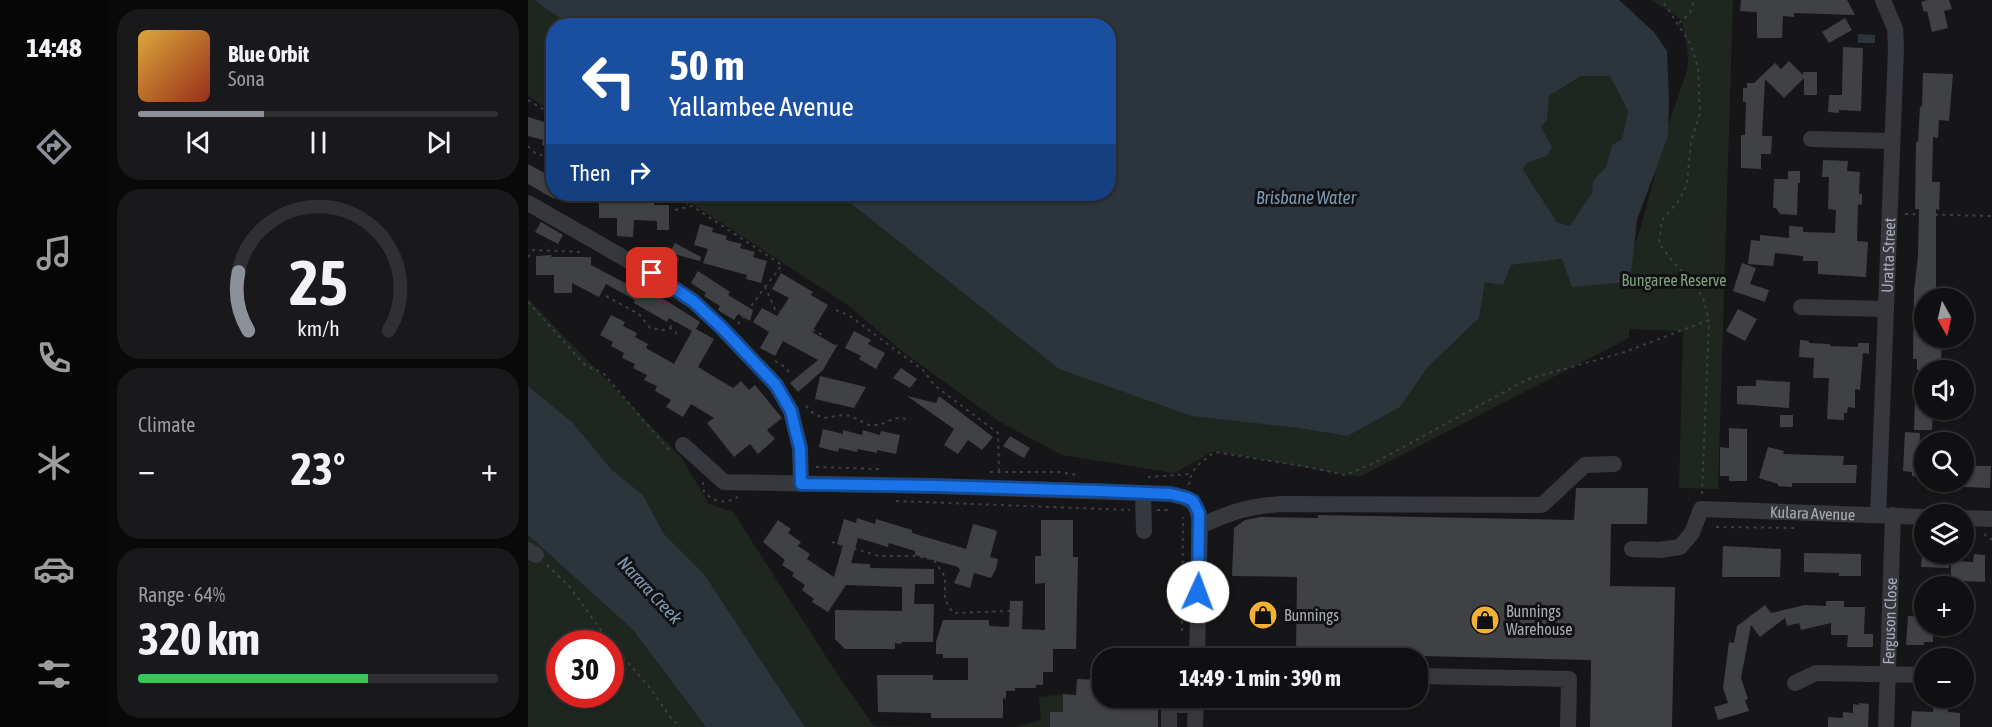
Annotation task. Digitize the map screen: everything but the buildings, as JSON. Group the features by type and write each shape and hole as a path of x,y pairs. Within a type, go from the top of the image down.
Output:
{"street":[{"name":"Uratta Street","path":"1883,0 1895,28 1896,39 1886,309 1886,515"},
{"path":"1811,138 1891,141"},
{"path":"528,202 627,259 688,298 722,328 776,385 791,411 800,448 801,484"},
{"path":"1801,307 1886,309"},
{"path":"679,451 724,482 1171,494 1183,507 1193,501 1199,513 1200,526 1197,648"},
{"path":"1200,526 1229,512 1251,506 1282,504 1542,505 1585,465 1614,465"},
{"path":"1143,493 1144,531"},
{"path":"1632,549 1660,550 1680,547 1692,533 1701,509"},
{"name":"Kulara Avenue","path":"1701,509 1914,516"},
{"name":"Ferguson Close","path":"1886,515 1888,674 1886,727"},
{"path":"1974,518 1992,519"},
{"path":"1795,683 1816,673 1914,675"},
{"path":"1428,676 1569,679 1569,727"},
{"path":"1168,708 1169,727"},
{"path":"1195,727 1196,708"}],"path":[{"path":"1662,0 1690,43 1698,67 1700,114 1690,141 1687,183 1680,199 1662,220 1659,243 1694,284 1703,298 1709,320 1701,509"},
{"path":"1679,23 1689,13 1694,0"},
{"path":"528,100 546,111"},
{"path":"528,146 536,154 546,156"},
{"path":"684,201 782,265 735,329"},
{"path":"675,210 692,206"},
{"path":"1889,213 1992,216"},
{"path":"528,257 533,250 589,252"},
{"path":"765,287 775,309 824,336"},
{"path":"606,296 639,314 651,328 664,330 670,328 688,298"},
{"path":"528,302 585,365 603,373 679,451"},
{"path":"837,310 850,316 924,371 934,385 998,433 999,472"},
{"path":"1182,636 1183,507 1190,474 1202,461 1215,452 1345,475 1374,463 1528,379 1625,352 1709,320"},
{"path":"670,328 676,332 676,338"},
{"path":"800,399 813,414 824,418 851,416 869,425 880,425 895,418 911,419"},
{"path":"891,501 1144,510 1183,507"},
{"path":"832,542 879,556 916,556 934,560 945,577 945,600 953,612 1010,610"},
{"path":"532,552 570,587 608,640 651,689 680,727"}],"green space":[{"path":"528,0 534,0 561,18 546,18 546,108 528,96"},
{"name":"Bungaree Reserve","path":"1651,0 1733,0 1718,489 1679,488 1683,331 1629,329 1629,338 1359,477 1214,451 1174,473 1062,455 1000,422 903,352 849,306 688,201 848,201 1059,369 1291,427 1348,436 1400,407 1427,368 1479,318 1485,282 1511,265 1562,259 1629,256 1640,229 1654,173 1687,67 1687,48 1682,22"},
{"path":"1581,76 1610,76 1628,111 1622,139 1612,145 1606,167 1593,181 1593,193 1570,226 1557,222 1523,170 1527,163 1547,156 1540,127 1547,120 1549,96"},
{"path":"528,299 681,457 709,504 733,512 836,672 874,726 925,727 805,727 704,574 664,534 643,495 612,470 573,423 528,386"},
{"path":"528,535 633,630 706,727 528,727"},
{"path":"1063,694 1063,712 1050,727 1015,727 1041,720 1039,697"}],"water":[{"name":"Brisbane Water","path":"534,0 1619,0 1654,32 1667,51 1668,136 1637,220 1630,282 1572,287 1562,259 1511,265 1503,285 1485,282 1479,318 1427,368 1400,407 1348,436 1192,416 1059,369 848,201 1116,201 1116,18 560,18","holes":["1581,76 1610,76 1628,111 1622,139 1612,145 1606,167 1593,181 1592,193 1570,226 1557,222 1523,170 1527,163 1547,156 1552,147 1541,127 1547,120 1549,96"]},
{"path":"1858,34 1875,35 1875,43 1858,43"},
{"name":"Narara Creek","path":"528,386 573,423 612,470 643,495 664,534 704,574 805,727 706,727 633,630 528,535"}],"place":[{"name":"Bunnings","path":"1263,615"},
{"name":"Bunnings Warehouse","path":"1485,620"}],"route":[{"path":"652,273 693,301 776,385 791,411 800,448 801,484 1102,491 1171,494 1187,498 1193,501 1199,513 1198,592"}]}
